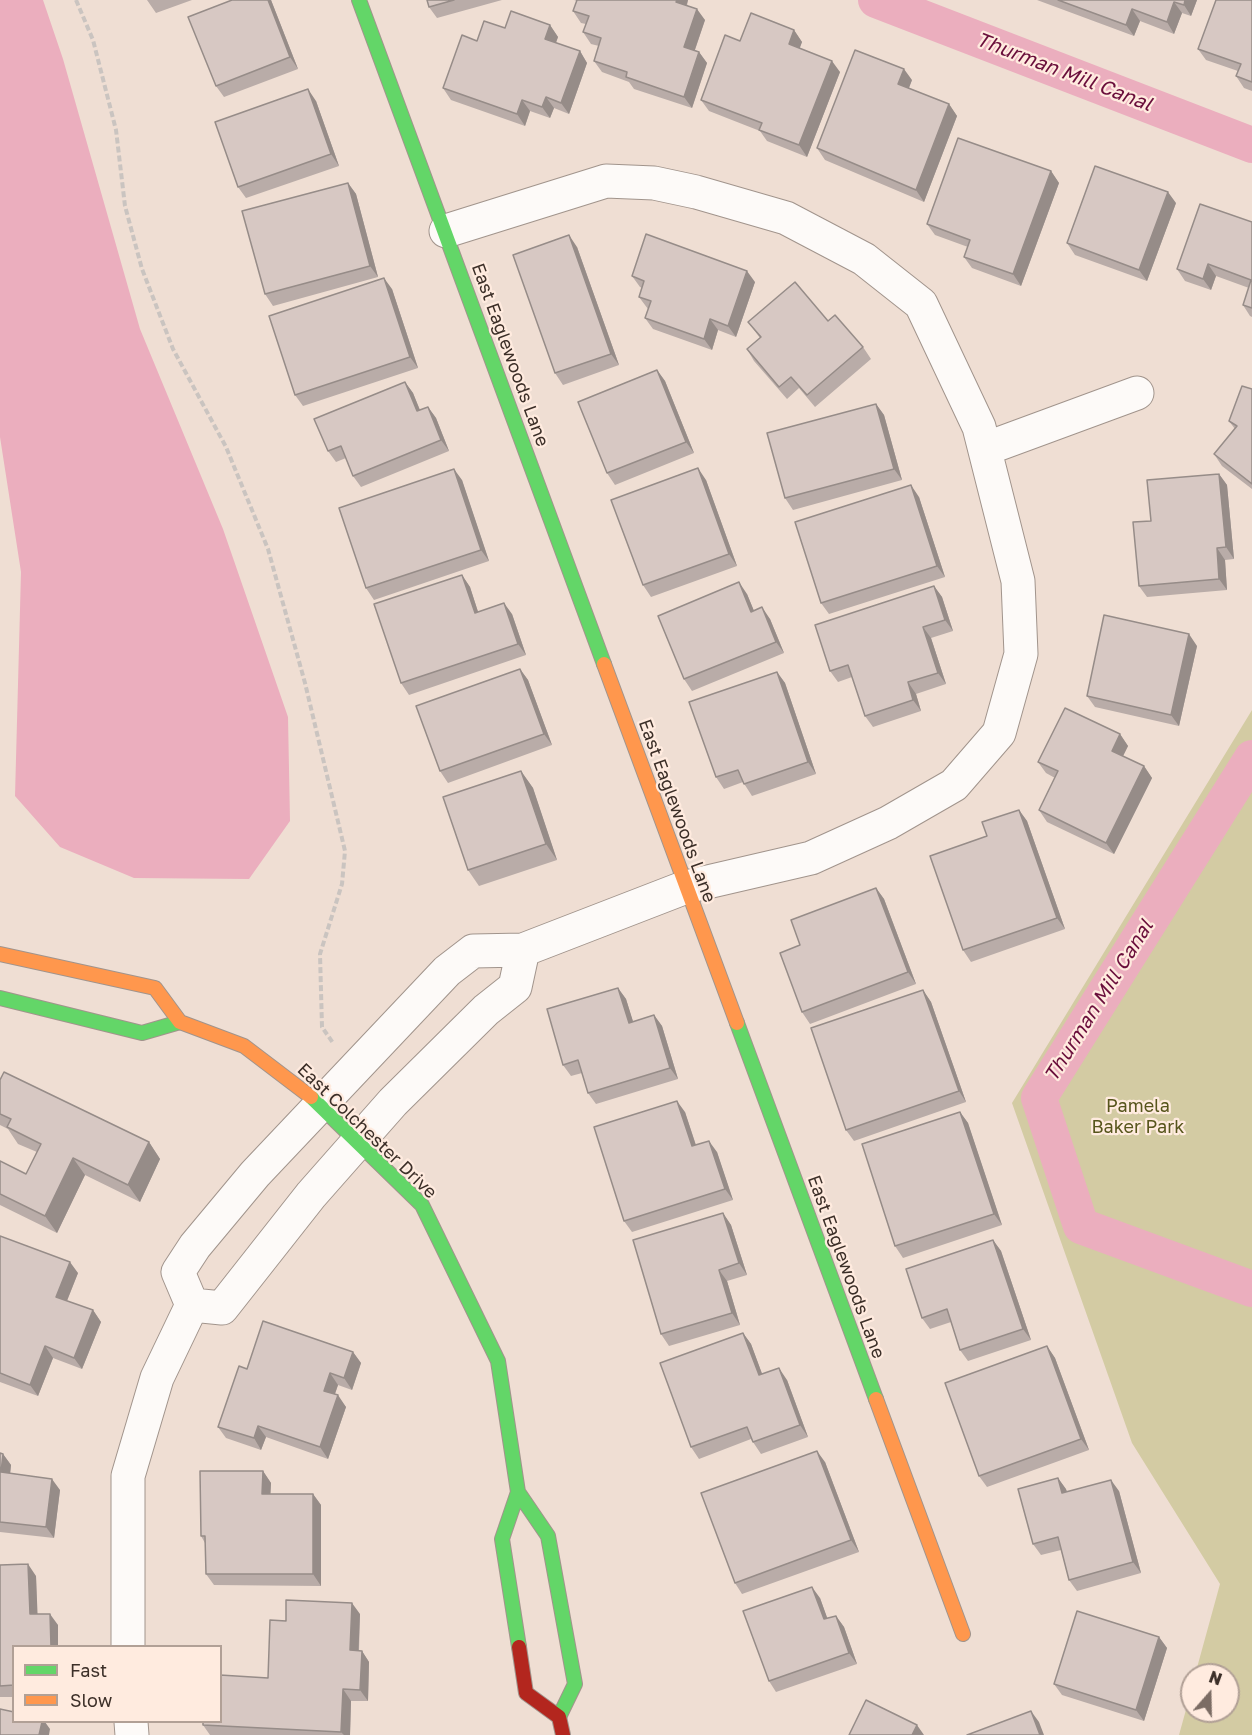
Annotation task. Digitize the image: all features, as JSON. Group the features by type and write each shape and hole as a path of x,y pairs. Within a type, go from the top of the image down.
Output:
{"street":[{"name":"East Eaglewoods Lane","path":"359,0 963,1634"},
{"path":"128,1645 128,1476 157,1378 192,1305 178,1272 195,1245 255,1174 447,970 473,951 523,950 686,887 811,858 888,823 954,785 999,733 1022,654 1018,581 979,427 921,304 864,259 786,218 654,183 606,181 446,231"},
{"path":"985,449 1137,393"},
{"path":"192,1305 222,1308 357,1142 401,1093 486,1010 515,987 523,950"},
{"path":"0,954 155,988 180,1022 142,1034 0,998"},
{"name":"East Colchester Drive","path":"180,1022 244,1046 319,1105 422,1205 498,1361 518,1492 548,1536 575,1684 558,1716 526,1693 502,1539 518,1492"},
{"path":"558,1716 563,1735"}],"path":[{"path":"76,0 93,40 116,130 125,206 142,269 173,349 226,447 268,549 305,683 345,851 342,884 320,954 322,1027 334,1046"}],"green space":[{"name":"Pamela Baker Park","path":"1252,710 1252,1735 1179,1735 1182,1723 1240,1723 1240,1663 1198,1663 1220,1584 1132,1443 1012,1103"}],"shaded area":[{"path":"0,0 43,0 63,59 140,329 223,529 288,717 290,821 249,879 134,878 60,847 15,796 21,572 0,437"}],"building":[{"path":"232,0 268,0 290,57 216,86 188,17"},
{"path":"427,0 454,0 429,7"},
{"path":"577,0 677,0 676,2 697,9 684,47 699,52 684,97 626,77 627,72 594,61 601,38 583,32 589,16 573,11"},
{"path":"1058,0 1185,0 1184,5 1174,2 1167,22 1132,9 1126,25"},
{"path":"1216,0 1252,0 1252,82 1236,76 1241,64 1198,49"},
{"path":"511,11 550,25 545,39 580,51 561,103 546,97 542,107 522,100 517,114 443,88 462,35 477,41 484,21 505,28"},
{"path":"751,13 794,30 789,44 832,61 799,145 759,130 762,123 701,100 725,35 740,41"},
{"path":"855,50 904,69 898,84 949,104 916,190 817,148"},
{"path":"308,89 331,154 238,187 215,122"},
{"path":"958,138 1051,171 1013,274 964,257 970,240 927,224"},
{"path":"1095,166 1168,192 1139,270 1067,243"},
{"path":"348,183 370,266 265,294 242,211"},
{"path":"1200,204 1252,222 1252,308 1243,305 1251,280 1208,264 1203,279 1177,269"},
{"path":"646,234 747,271 728,326 710,319 704,339 645,318 651,301 639,297 644,281 632,276"},
{"path":"569,235 611,354 555,373 513,255"},
{"path":"384,278 410,357 295,395 269,316"},
{"path":"795,282 828,321 835,315 863,347 807,395 791,377 779,387 747,349 761,337 748,322"},
{"path":"657,370 686,442 607,473 578,402"},
{"path":"405,382 417,411 428,407 441,440 353,476 341,446 328,451 314,419"},
{"path":"1242,386 1252,389 1252,484 1214,454 1237,426 1229,421"},
{"path":"876,404 894,469 785,498 767,433"},
{"path":"698,468 729,554 643,585 611,500"},
{"path":"454,469 481,550 366,588 339,508"},
{"path":"1219,474 1226,547 1217,548 1219,579 1139,586 1133,522 1151,521 1147,480"},
{"path":"911,485 937,566 821,603 795,522"},
{"path":"462,575 475,613 504,603 518,644 401,683 374,604"},
{"path":"739,582 751,612 762,607 776,642 684,679 658,616"},
{"path":"934,586 945,620 923,627 938,673 908,682 913,700 865,716 848,665 830,671 815,625"},
{"path":"1104,615 1189,634 1171,715 1087,696"},
{"path":"520,669 544,734 440,771 416,706"},
{"path":"777,672 808,762 744,784 738,770 716,777 689,702"},
{"path":"1065,708 1120,734 1112,751 1144,766 1106,843 1039,810 1058,771 1038,762"},
{"path":"521,771 546,844 468,870 443,797"},
{"path":"1019,810 1057,918 963,950 930,856 987,836 982,822"},
{"path":"876,888 908,972 802,1012 780,953 800,945 791,920"},
{"path":"618,988 629,1023 654,1015 670,1068 588,1093 578,1060 563,1065 547,1009"},
{"path":"923,990 959,1091 846,1130 811,1028"},
{"path":"4,1072 149,1142 128,1185 73,1158 45,1216 0,1194 0,1161 26,1174 41,1144 7,1127 11,1119 0,1114 0,1080"},
{"path":"677,1101 692,1146 709,1141 725,1189 624,1221 594,1127"},
{"path":"960,1112 994,1214 895,1246 862,1144"},
{"path":"723,1213 739,1263 719,1270 732,1313 661,1334 633,1240"},
{"path":"0,1236 70,1262 56,1297 93,1310 74,1358 45,1346 30,1385 0,1373"},
{"path":"993,1240 1023,1329 960,1350 947,1309 922,1318 906,1269"},
{"path":"263,1321 353,1352 344,1378 330,1373 324,1391 338,1395 320,1447 258,1426 254,1438 218,1427 239,1366 247,1369"},
{"path":"743,1333 759,1375 779,1368 800,1425 753,1442 747,1427 691,1447 660,1363"},
{"path":"1047,1346 1081,1439 979,1476 945,1383"},
{"path":"817,1451 851,1540 735,1583 701,1493"},
{"path":"0,1453 3,1454 1,1472 52,1479 46,1527 0,1522"},
{"path":"200,1471 263,1471 262,1494 313,1494 313,1574 206,1574 205,1536 201,1536"},
{"path":"1058,1478 1062,1493 1111,1480 1133,1562 1069,1580 1058,1537 1033,1544 1018,1489"},
{"path":"28,1564 30,1614 50,1614 51,1645 12,1645 12,1685 0,1686 0,1565"},
{"path":"812,1587 824,1619 836,1616 849,1653 769,1681 743,1611"},
{"path":"286,1600 352,1603 350,1650 362,1651 360,1690 343,1689 341,1732 203,1725 203,1723 222,1723 222,1675 268,1678 270,1620 286,1621"},
{"path":"1077,1611 1159,1637 1136,1710 1054,1684"},
{"path":"866,1700 917,1725 912,1735 849,1735"},
{"path":"0,1709 12,1712 12,1723 42,1723 39,1735 0,1735"},
{"path":"1031,1711 1040,1735 967,1735"}],"waterway":[{"name":"Thurman Mill Canal","path":"876,0 1252,145"},
{"name":"Thurman Mill Canal","path":"1252,758 1039,1098 1081,1226 1252,1289"}],"traffic: fast":[{"path":"359,0 604,664"},
{"path":"0,998 142,1033 180,1022"},
{"path":"737,1023 876,1399"},
{"path":"311,1097 422,1205 498,1361 518,1492"},
{"path":"519,1647 502,1539 518,1492 548,1536 575,1684 559,1717"}],"traffic: slow":[{"path":"604,664 737,1023"},
{"path":"0,954 155,988 180,1022 244,1046 311,1097"},
{"path":"876,1399 963,1634"}],"traffic: jam":[{"path":"519,1647 526,1693 559,1717 563,1735"}]}
